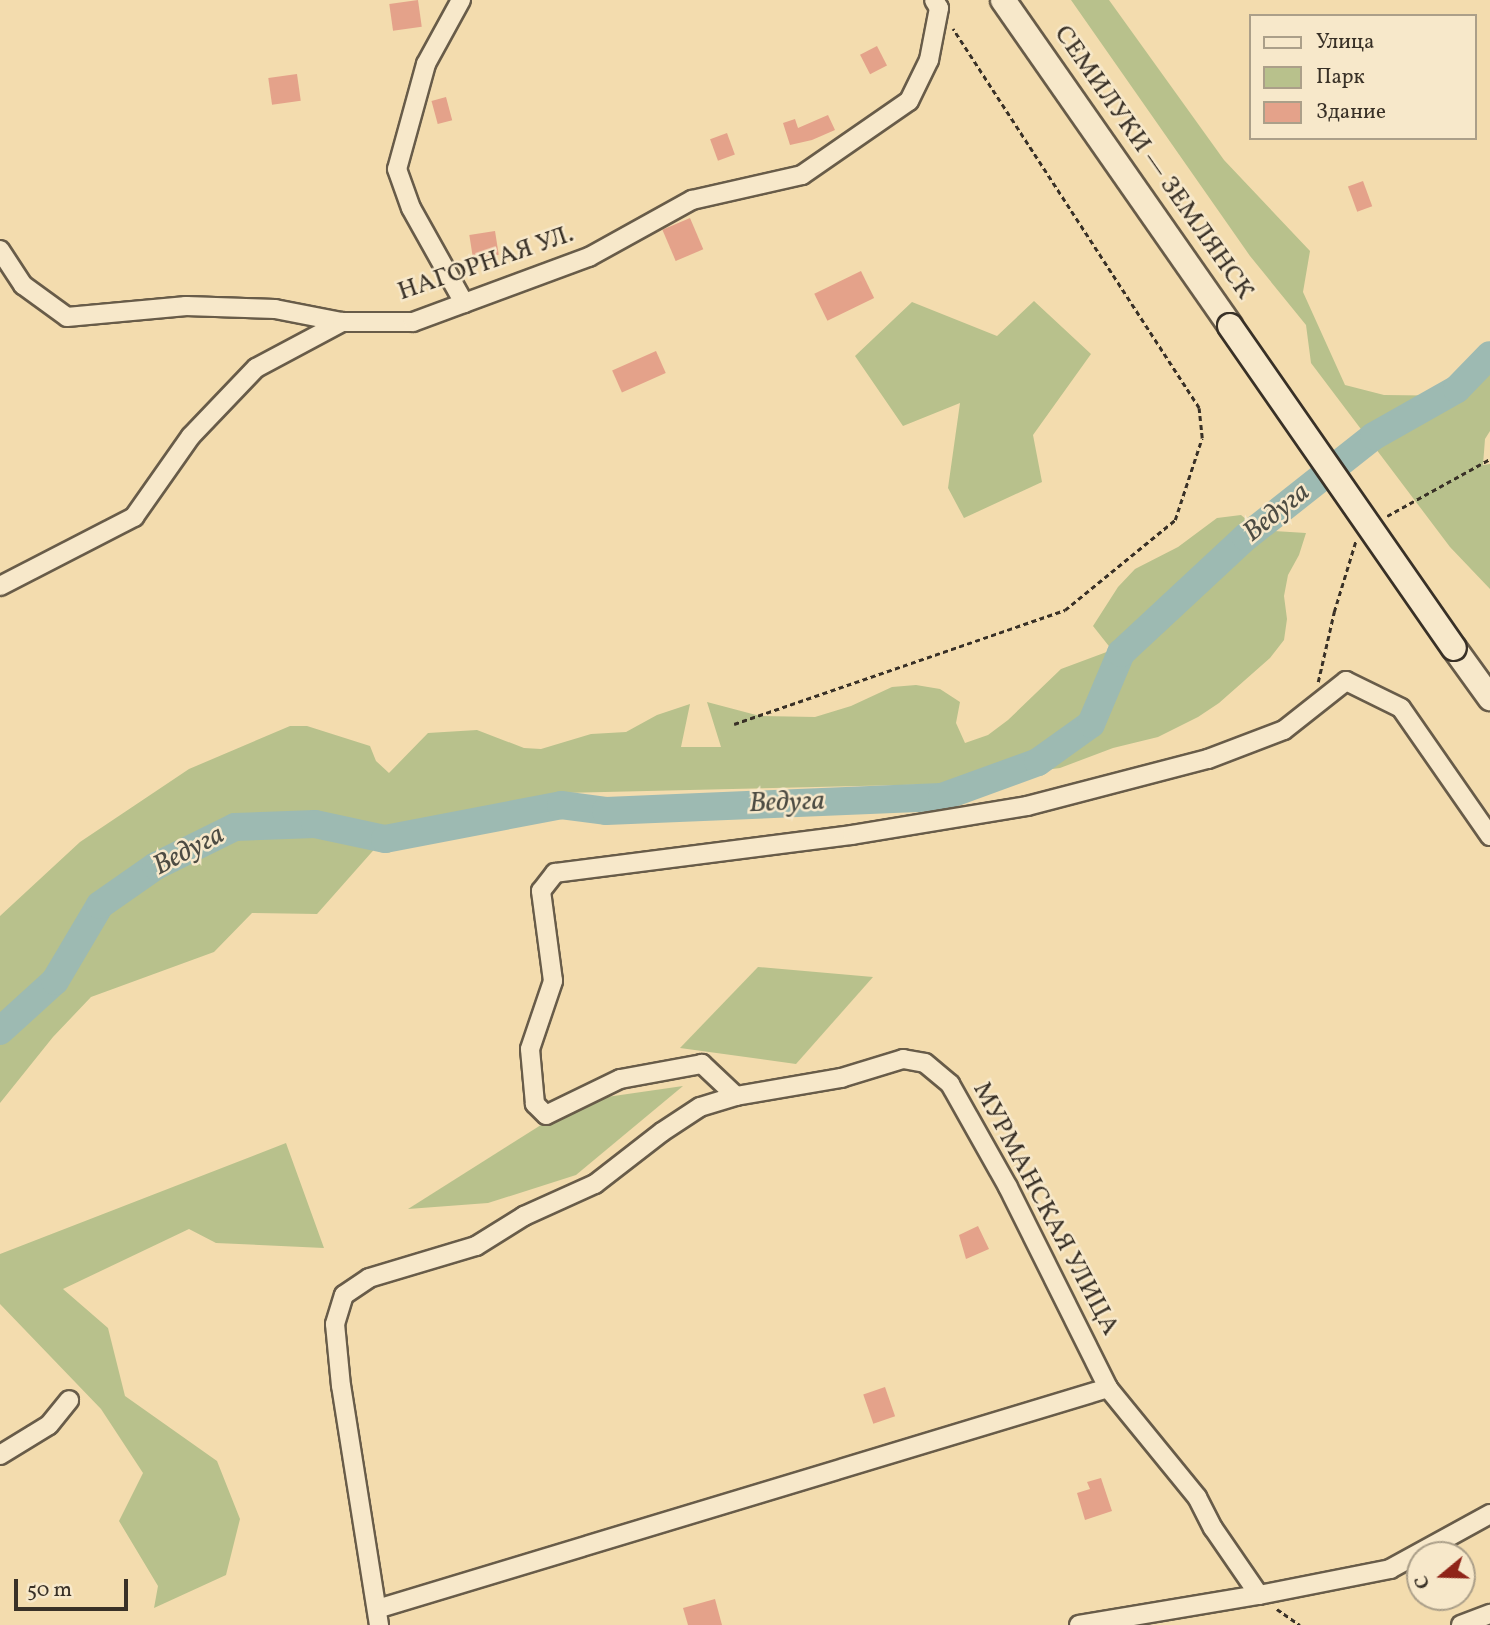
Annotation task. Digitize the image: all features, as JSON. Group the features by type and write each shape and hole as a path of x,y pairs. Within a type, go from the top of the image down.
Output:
{"main road":[{"name":"СЕМИЛУКИ — ЗЕМЛЯНСК","path":"1003,0 1490,698"}],"street":[{"path":"461,0 426,64 397,169 411,208 464,303"},
{"name":"НАГОРНАЯ УЛ.","path":"0,586 134,517 191,436 256,368 342,322 413,323 589,257 692,200 802,175 909,101 929,60 937,4"},
{"path":"0,250 23,285 68,317 186,306 275,309 342,322"},
{"path":"736,1096 702,1064 620,1079 546,1115 534,1104 530,1049 553,981 541,891 555,873 852,835 1027,806 1208,759 1284,730 1346,681 1401,708 1490,836"},
{"name":"МУРМАНСКАЯ УЛИЦА","path":"378,1617 341,1386 335,1324 344,1295 369,1278 476,1245 524,1216 595,1184 662,1132 700,1108 736,1096 841,1078 903,1059 925,1063 950,1084 1009,1187 1108,1388 1197,1497 1213,1528 1259,1595"},
{"path":"378,1617 1108,1388"},
{"path":"0,1455 49,1425 69,1400"},
{"path":"1079,1625 1259,1595 1390,1569 1490,1514"},
{"path":"1461,1625 1490,1614"}],"path":[{"path":"734,724 1065,610 1175,520 1202,438 1199,408 937,4"},
{"path":"1259,1595 1300,1625"}],"green space":[{"path":"1071,0 1109,0 1224,160 1310,251 1303,292 1345,385 1384,395 1467,396 1490,372 1490,431 1485,439 1483,465 1490,464 1490,589 1450,547 1311,363 1306,325 1250,256"},
{"path":"1034,301 1091,354 1033,435 1042,482 964,518 948,488 960,403 903,426 855,356 912,302 997,336"},
{"path":"1241,515 1259,530 1306,533 1299,555 1288,575 1284,596 1287,619 1284,640 1270,658 1219,703 1158,737 1113,748 1060,768 945,784 562,793 394,827 317,914 252,913 214,952 91,997 53,1037 0,1103 0,916 80,842 189,769 290,726 307,726 370,746 376,761 389,773 428,733 477,730 524,748 541,749 591,734 626,732 657,715 690,704 681,747 721,747 707,702 760,716 815,717 851,706 892,687 916,685 940,689 960,702 956,723 965,743 988,735 1008,720 1061,669 1112,650 1093,626 1118,587 1135,569 1178,547 1217,518"},
{"path":"758,967 873,977 796,1064 680,1048"},
{"path":"683,1086 576,1175 488,1203 408,1209 579,1101"},
{"path":"286,1143 324,1248 216,1243 189,1229 63,1289 108,1328 125,1396 217,1461 240,1519 226,1575 154,1608 158,1586 119,1521 143,1473 101,1409 0,1304 0,1254"}],"building":[{"path":"418,0 422,27 393,31 389,4"},
{"path":"877,46 887,66 870,74 860,55"},
{"path":"297,74 301,101 272,105 268,78"},
{"path":"446,97 452,120 438,124 432,101"},
{"path":"828,115 835,130 812,140 790,145 783,123 795,119 798,128"},
{"path":"727,133 735,155 718,161 710,139"},
{"path":"1363,181 1372,206 1357,212 1348,186"},
{"path":"690,218 703,249 676,261 662,230"},
{"path":"495,231 499,255 473,259 469,235"},
{"path":"861,271 874,298 827,321 814,294"},
{"path":"656,351 666,373 622,392 612,371"},
{"path":"978,1226 989,1249 966,1259 959,1235"},
{"path":"885,1387 895,1416 873,1424 863,1394"},
{"path":"1101,1478 1112,1511 1085,1520 1077,1493 1090,1489 1087,1482"},
{"path":"715,1599 722,1625 688,1625 683,1608"}],"waterway":[{"name":"Ведуга","path":"0,1031 55,981 100,905 156,866 235,827 315,824 385,839 561,805 606,811 942,797 1038,762 1091,724 1121,653 1246,537 1374,436 1457,389 1490,355"}]}
